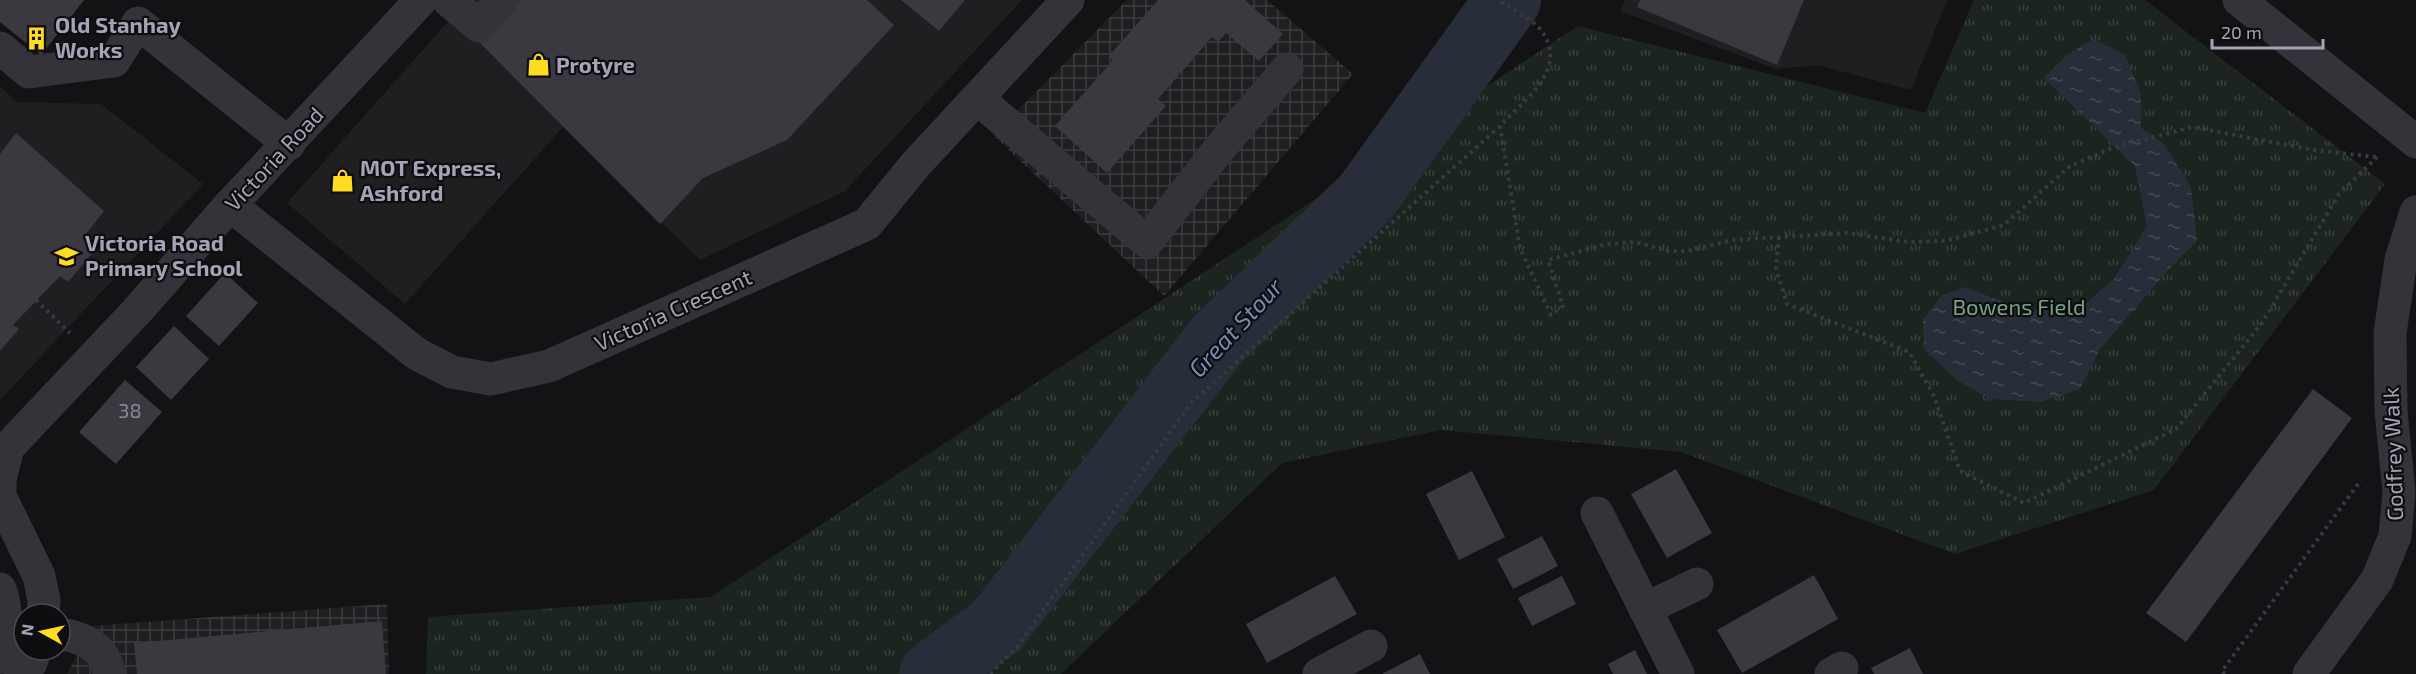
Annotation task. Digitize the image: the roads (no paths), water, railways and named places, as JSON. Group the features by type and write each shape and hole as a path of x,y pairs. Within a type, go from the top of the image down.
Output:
{"street":[{"name":"Victoria Road","path":"44,602 39,576 0,495 3,453 137,311 230,205 422,0"},
{"path":"448,0 479,26 502,0"},
{"name":"Victoria Crescent","path":"230,205 417,354 452,372 491,379 549,366 867,224 916,164 1068,0"},
{"path":"2239,0 2414,140"},
{"path":"0,48 29,72 114,61 138,23 289,144"},
{"path":"978,99 1147,242 1219,149 1287,69"},
{"name":"Godfrey Walk","path":"2309,674 2378,580 2395,536 2398,492 2391,411 2391,333 2401,260 2416,212"},
{"path":"1597,513 1678,674"},
{"path":"1645,609 1697,584"},
{"path":"0,589 5,600 9,640"},
{"path":"72,635 95,647 108,665 109,674"},
{"path":"1319,674 1371,646"},
{"path":"20,674 31,662"}],"water":[{"path":"2093,39 2125,55 2141,93 2141,128 2164,144 2191,187 2197,241 2168,270 2100,349 2080,389 2041,402 1990,399 1957,380 1924,349 1923,319 1942,295 1966,287 2000,301 2037,310 2085,304 2114,279 2147,226 2135,166 2044,78 2066,56"}],"waterway":[{"name":"Great Stour","path":"932,674 998,625 1217,340 1366,197 1508,0"}],"place":[{"name":"Old Stanhay Works","path":"37,38"},
{"name":"Protyre","path":"538,65"},
{"name":"MOT Express, Ashford","path":"342,181"},
{"name":"Victoria Road Primary School","path":"67,256"}],"park label":[{"name":"Bowens Field","path":"2019,307"}]}
